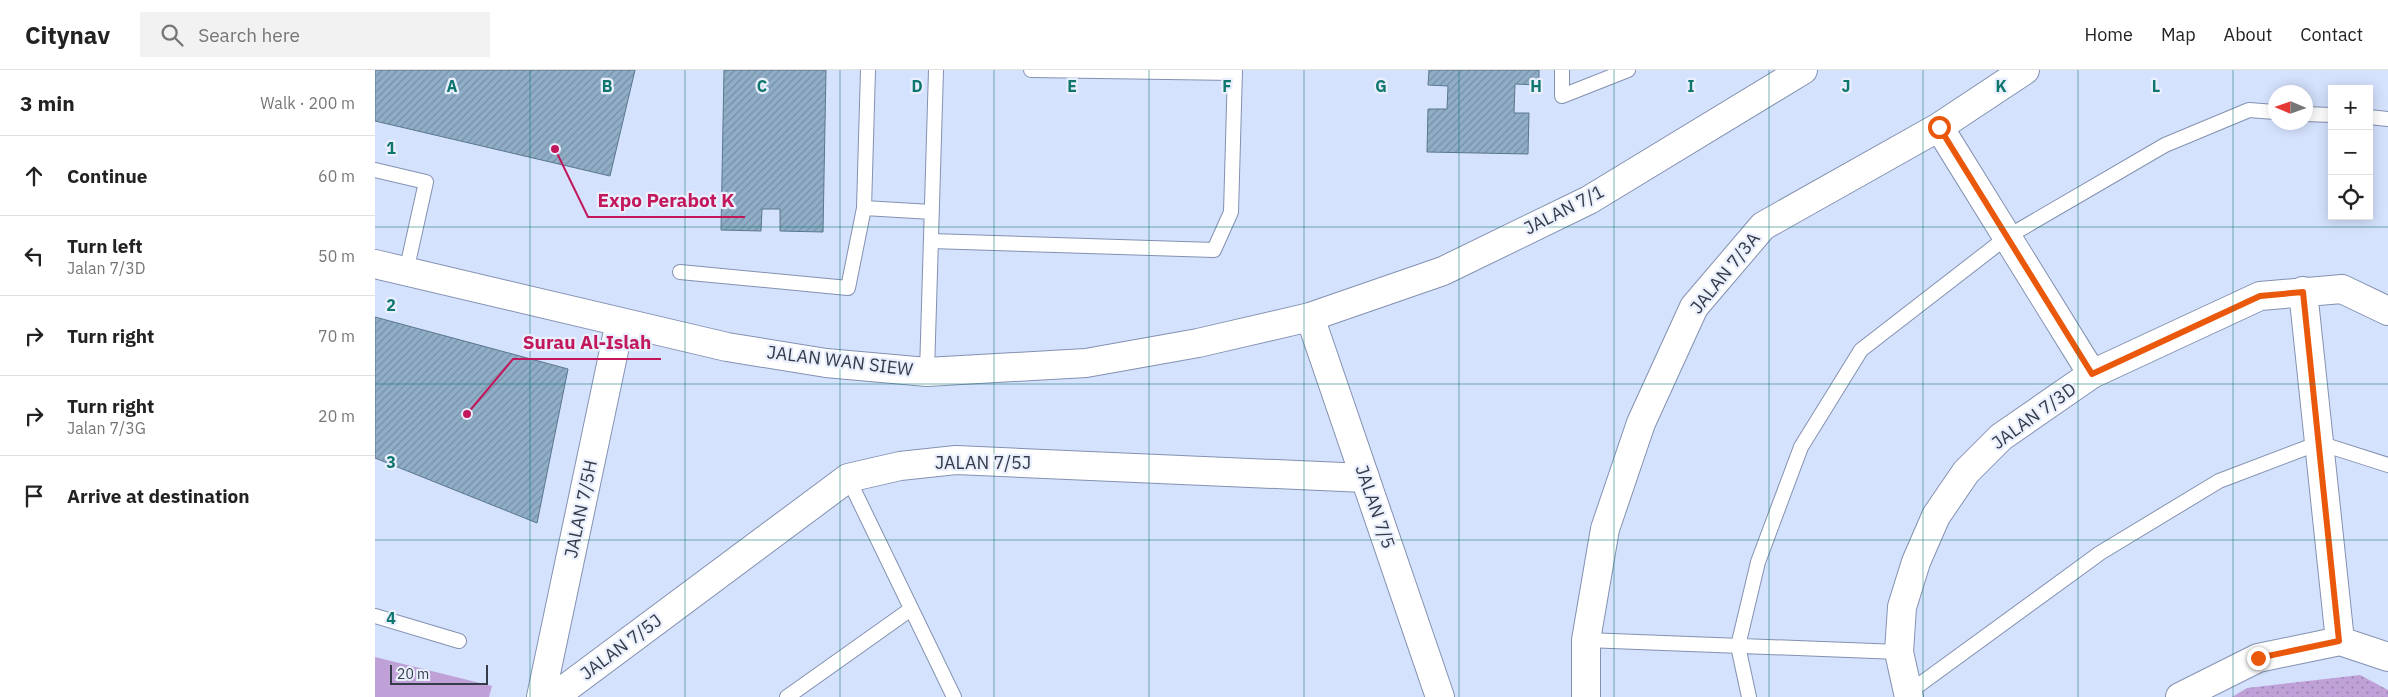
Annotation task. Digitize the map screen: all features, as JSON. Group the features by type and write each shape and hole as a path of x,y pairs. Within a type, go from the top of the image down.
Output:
{"street":[{"name":"JALAN 7/1","path":"1310,317 1443,271 1589,200 1803,70"},
{"name":"JALAN 7/3A","path":"1586,697 1586,640 1605,530 1641,423 1694,307 1763,226 1939,127 2025,70"},
{"path":"1939,127 2092,374"},
{"name":"JALAN WAN SIEW","path":"375,264 727,347 826,363 927,372 1085,364 1198,343 1310,317"},
{"name":"JALAN 7/3D","path":"1908,695 1899,652 1902,607 1916,562 1936,516 1966,472 2001,437 2092,374 2260,296 2341,289 2388,310"},
{"path":"2303,292 2339,641"},
{"name":"JALAN 7/5","path":"1310,317 1440,697"},
{"name":"JALAN 7/5H","path":"541,697 620,322"},
{"name":"JALAN 7/5J","path":"554,697 848,478 900,466 956,460 1365,478"},
{"path":"2180,697 2258,658 2339,641 2388,656"}],"lane":[{"path":"680,272 848,288 864,208 868,70"},
{"path":"927,372 936,70"},
{"path":"931,241 1214,250 1231,212 1235,72 1031,70"},
{"path":"1562,70 1562,96 1628,70"},
{"path":"1749,697 1738,646 1758,562 1801,447 1861,350 2007,238 2165,145 2249,110 2268,111"},
{"path":"2313,114 2328,115"},
{"path":"2373,117 2388,118"},
{"path":"375,170 425,182 406,272"},
{"path":"864,208 932,212"},
{"path":"1908,695 2100,553 2210,486 2319,443 2388,465"},
{"path":"848,478 954,697"},
{"path":"787,697 911,609"},
{"path":"375,616 459,640"},
{"path":"1586,640 1899,652"}],"shaded area":[{"path":"375,657 492,686 489,697 375,697"},
{"path":"2360,675 2388,690 2388,697 2232,697 2247,688"}],"building":[{"path":"375,70 635,70 610,176 375,121"},
{"path":"724,70 826,70 823,232 780,231 780,209 762,209 761,231 721,230"},
{"path":"1429,70 1539,70 1539,85 1515,84 1514,113 1529,113 1528,154 1427,152 1428,109 1447,109 1448,86 1428,85"},
{"path":"375,317 568,369 537,523 375,458"}],"place":[{"name":"Expo Perabot K","path":"555,149"},
{"name":"Surau Al-Islah","path":"467,414"}],"route":[{"path":"1939,127 2092,374 2260,296 2303,292 2339,641 2258,658"}]}
